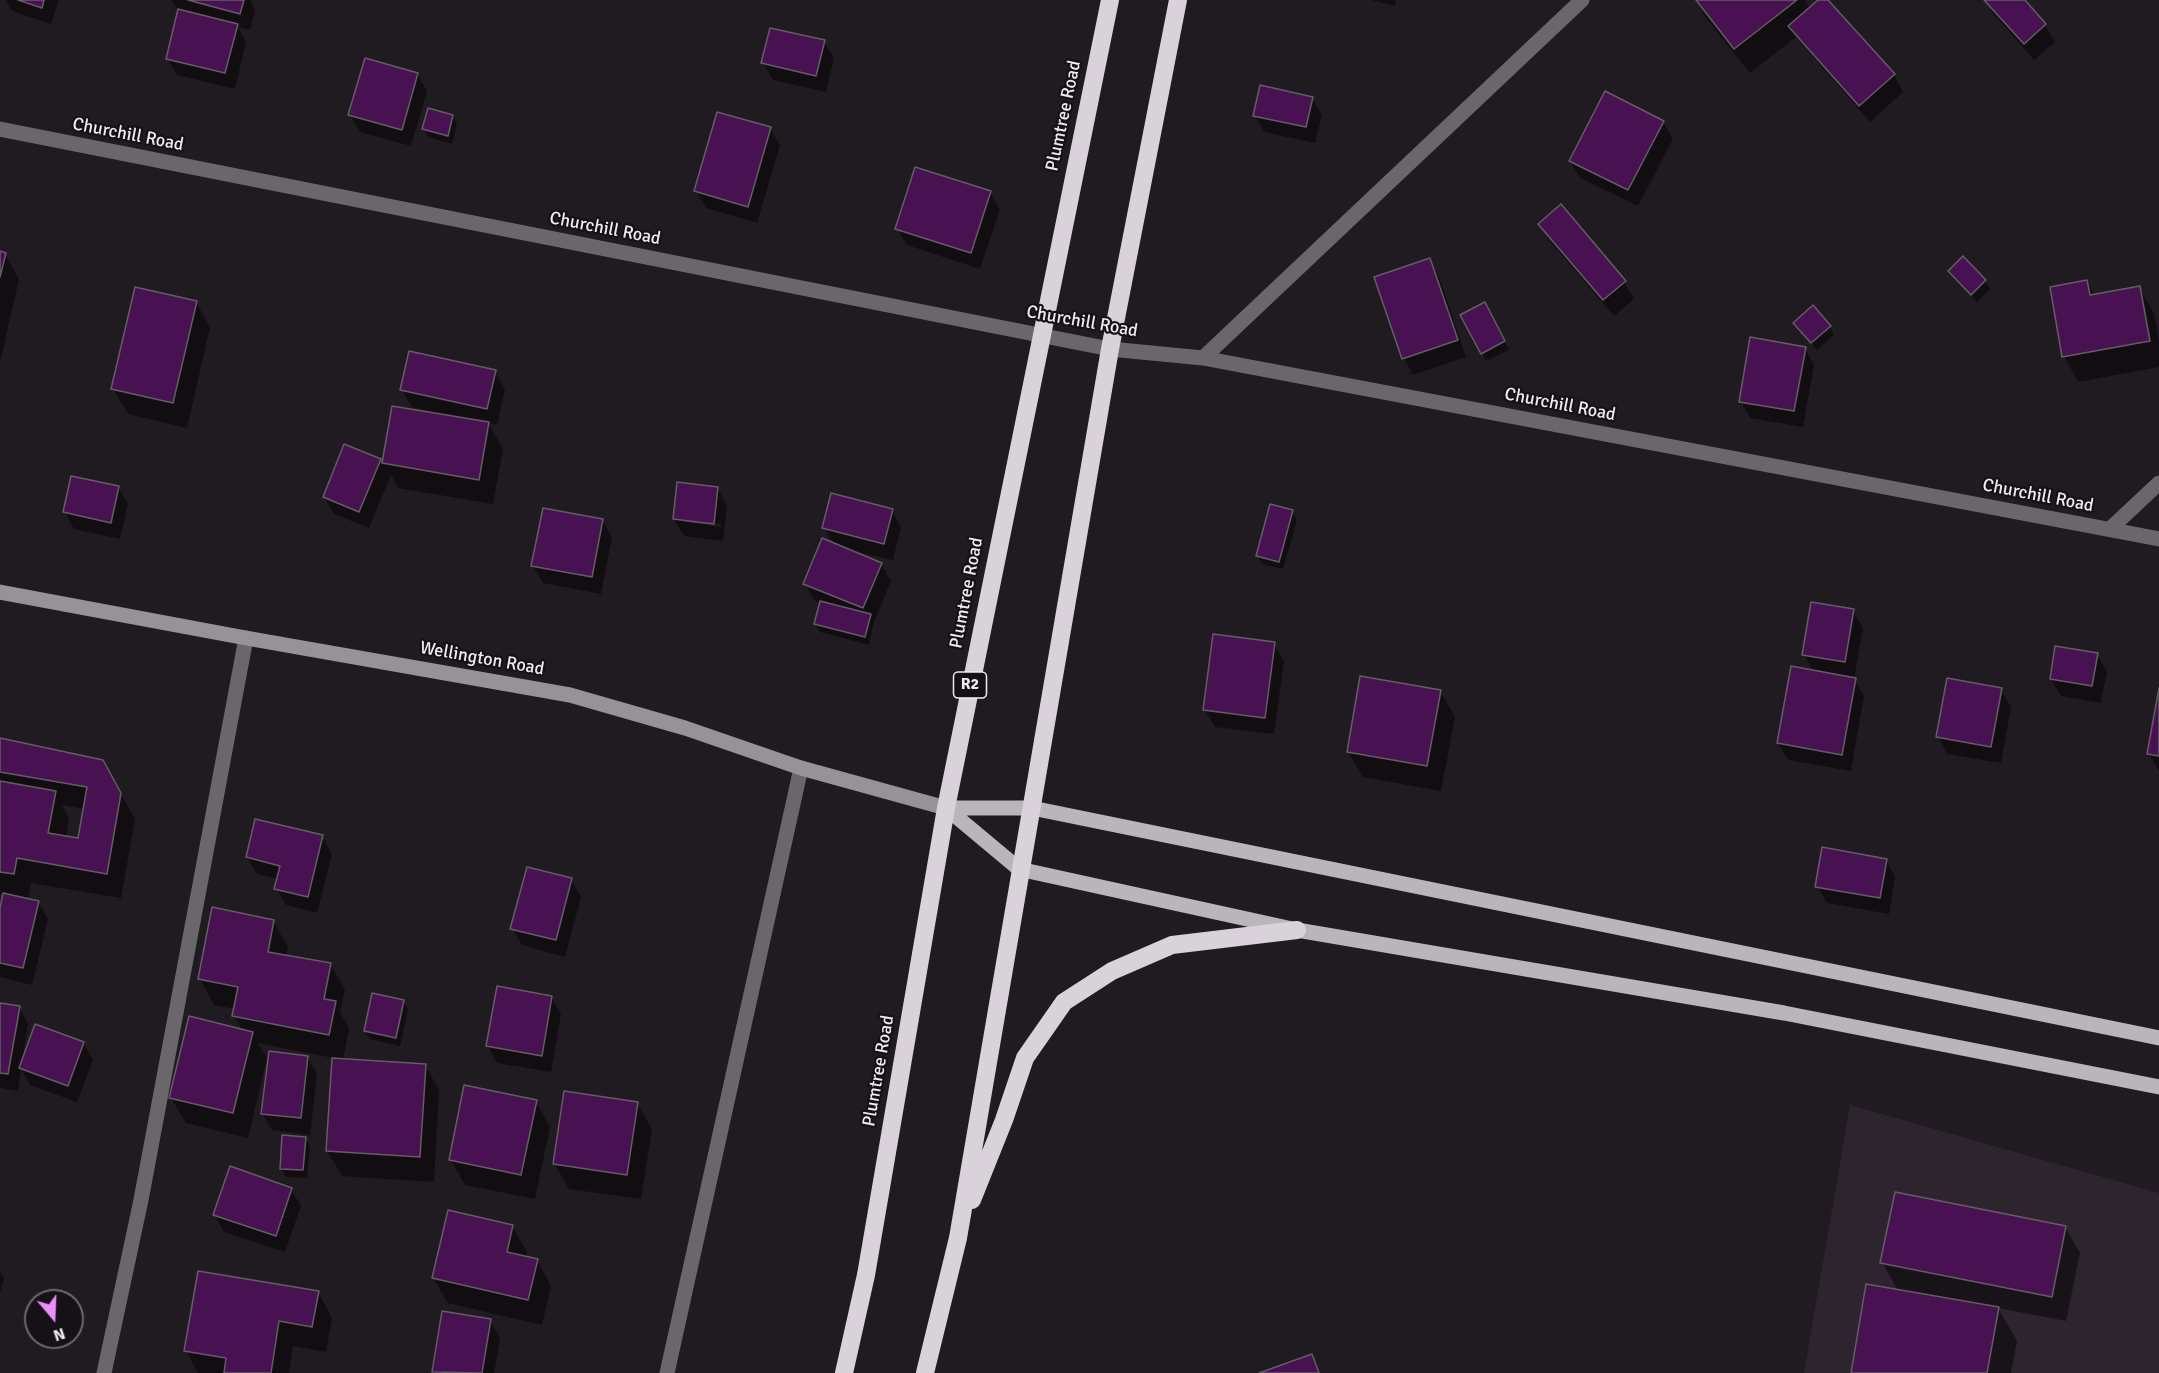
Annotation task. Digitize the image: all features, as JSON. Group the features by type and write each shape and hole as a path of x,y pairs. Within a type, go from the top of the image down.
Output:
{"highway":[{"name":"Plumtree Road","path":"844,1373 866,1275 946,808 1040,335 1110,0"},
{"path":"926,1373 957,1238 1110,349 1178,0"},
{"path":"957,1238 1004,1120 1025,1058 1064,1002 1112,971 1172,945 1297,930"}],"main road":[{"name":"Wellington Road","path":"0,592 246,639 570,695 685,728 801,768 946,808"},
{"path":"946,808 1032,808 2159,1038"},
{"path":"946,808 1019,869 1297,930 1784,1013 2159,1087"}],"street":[{"path":"1203,358 1582,0"},
{"name":"Churchill Road","path":"0,129 1110,349 1203,358 2159,539"},
{"path":"2110,530 2159,483"},
{"path":"104,1373 141,1200 246,639"},
{"path":"667,1373 801,768"}],"shaded area":[{"path":"1850,1105 2159,1193 2159,1373 1804,1373"}],"building":[{"path":"18,0 44,0 42,8"},
{"path":"188,0 244,0 240,14"},
{"path":"1696,0 1797,0 1734,49"},
{"path":"1818,0 1828,0 1895,74 1859,106 1788,26"},
{"path":"1984,0 2025,0 2046,24 2024,44"},
{"path":"178,9 238,24 225,73 166,59"},
{"path":"770,28 825,40 816,76 761,63"},
{"path":"365,58 418,73 402,130 348,115"},
{"path":"1260,85 1313,97 1306,127 1253,116"},
{"path":"1605,91 1664,121 1628,190 1569,161"},
{"path":"428,108 453,115 448,136 422,129"},
{"path":"717,112 771,127 748,207 694,191"},
{"path":"915,167 991,191 971,253 895,229"},
{"path":"1561,204 1626,281 1603,300 1538,224"},
{"path":"0,251 6,253 0,277"},
{"path":"1963,256 1986,280 1971,295 1948,271"},
{"path":"1430,258 1458,340 1402,359 1374,277"},
{"path":"2087,280 2090,295 2140,286 2150,341 2062,357 2050,287"},
{"path":"135,287 197,301 173,403 111,389"},
{"path":"1485,302 1505,341 1481,354 1460,315"},
{"path":"1813,305 1831,326 1811,343 1793,323"},
{"path":"1750,337 1806,347 1794,411 1739,402"},
{"path":"409,351 496,370 487,409 400,390"},
{"path":"392,406 489,422 479,480 382,463"},
{"path":"344,444 381,459 359,512 323,497"},
{"path":"71,476 119,486 111,523 63,512"},
{"path":"677,482 718,487 714,524 673,519"},
{"path":"831,493 893,509 884,544 822,528"},
{"path":"1270,504 1293,510 1279,562 1256,556"},
{"path":"543,508 603,519 592,577 531,566"},
{"path":"822,538 882,563 863,608 803,584"},
{"path":"820,601 871,614 865,637 814,624"},
{"path":"1811,602 1854,609 1845,662 1802,655"},
{"path":"1213,634 1275,642 1265,718 1203,710"},
{"path":"2055,646 2098,653 2092,686 2050,679"},
{"path":"1791,666 1856,678 1842,755 1777,743"},
{"path":"1360,676 1441,690 1427,766 1347,752"},
{"path":"1947,678 2002,688 1991,747 1936,737"},
{"path":"2159,688 2159,756 2147,754"},
{"path":"0,738 103,760 121,793 107,874 17,858 14,874 0,872 0,781 56,791 48,833 78,838 87,787 0,772"},
{"path":"255,819 323,835 308,897 274,889 280,866 246,857"},
{"path":"1822,847 1887,859 1880,898 1815,887"},
{"path":"527,867 572,878 556,940 510,929"},
{"path":"3,893 39,901 23,968 0,963 0,908"},
{"path":"212,907 274,920 268,952 331,963 324,999 336,1001 329,1035 232,1016 238,987 198,979"},
{"path":"497,986 552,996 542,1056 486,1046"},
{"path":"372,993 404,1000 396,1038 364,1031"},
{"path":"0,1003 20,1006 8,1074 0,1073"},
{"path":"189,1016 253,1032 233,1113 169,1098"},
{"path":"35,1024 84,1042 68,1086 19,1068"},
{"path":"269,1051 308,1056 301,1118 261,1114"},
{"path":"332,1058 426,1064 420,1157 326,1151"},
{"path":"464,1085 537,1100 521,1175 449,1160"},
{"path":"564,1091 638,1102 627,1175 553,1164"},
{"path":"282,1135 306,1137 303,1170 280,1169"},
{"path":"230,1166 292,1188 276,1236 213,1215"},
{"path":"1895,1192 2066,1226 2052,1297 1880,1263"},
{"path":"448,1210 513,1225 507,1252 538,1259 528,1300 432,1278"},
{"path":"198,1271 319,1291 312,1327 279,1321 271,1373 224,1373 226,1358 184,1351"},
{"path":"1866,1284 1999,1307 1987,1373 1851,1373"},
{"path":"442,1311 491,1319 482,1373 432,1372"},
{"path":"1312,1354 1319,1373 1259,1373"}]}
